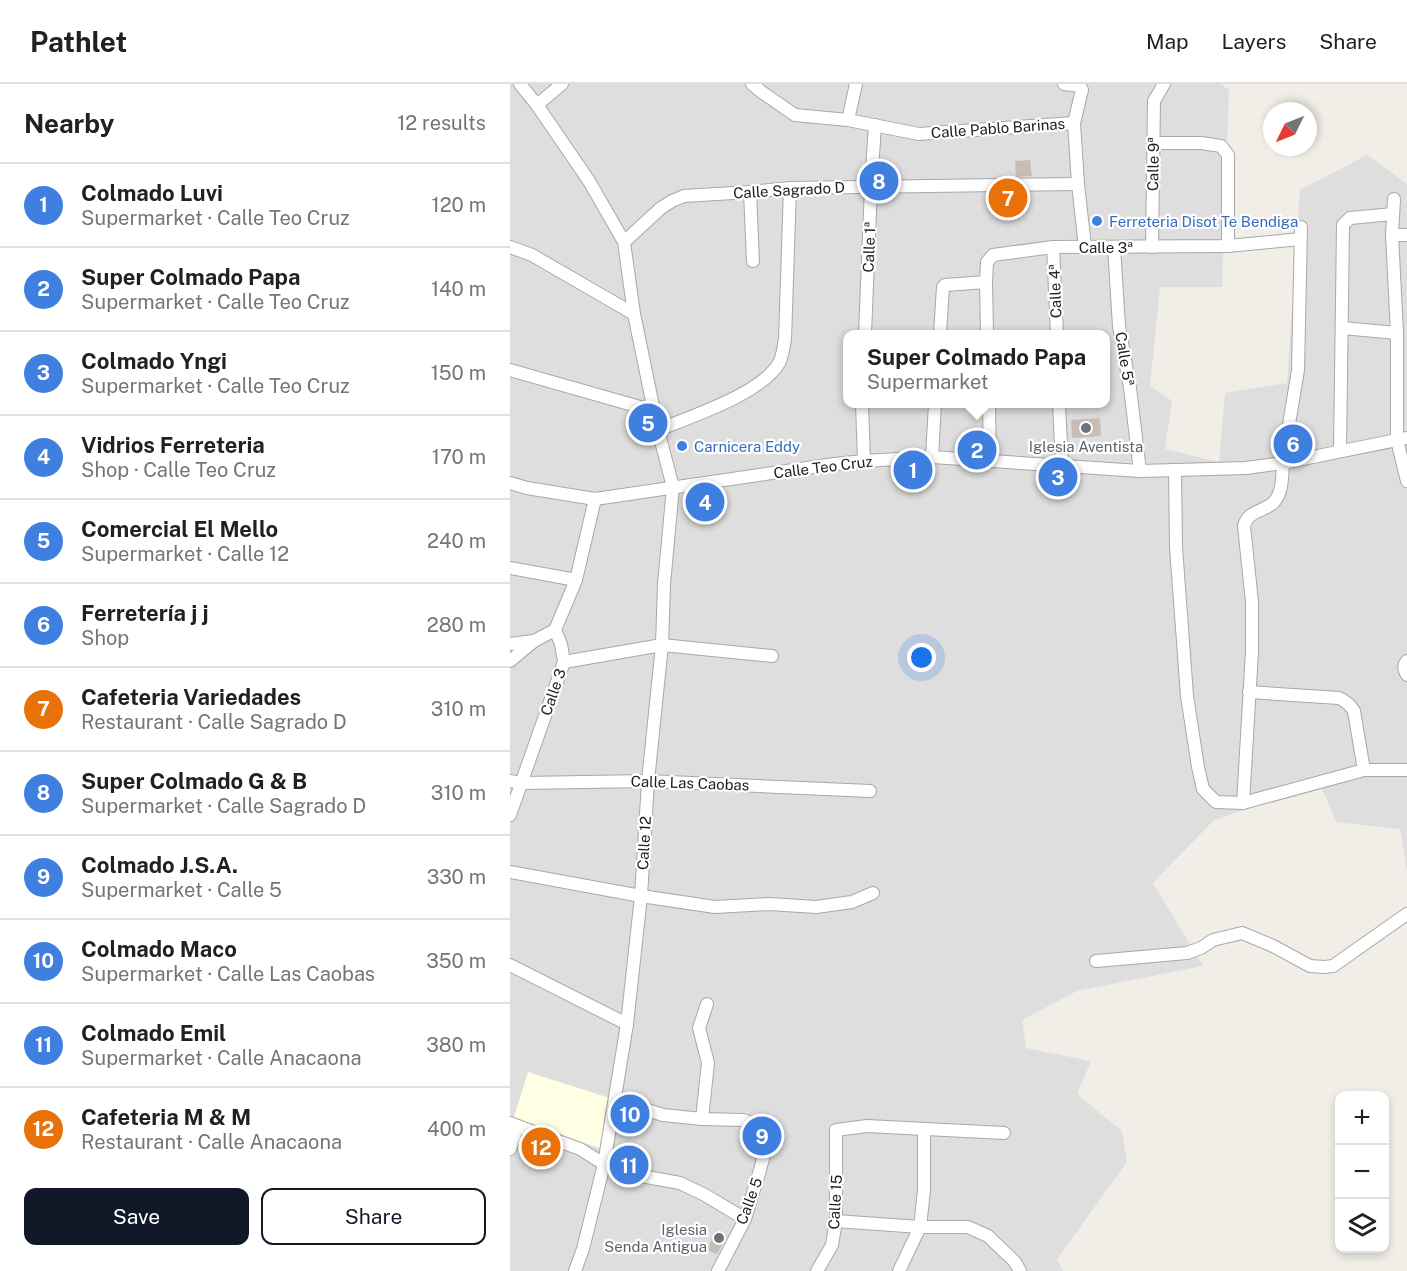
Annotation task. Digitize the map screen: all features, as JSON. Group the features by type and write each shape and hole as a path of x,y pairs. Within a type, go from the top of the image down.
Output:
{"street":[{"path":"520,84 589,181 624,242"},
{"path":"537,105 562,84"},
{"name":"Calle Pablo Barinas","path":"753,84 795,115 848,120 919,134 1074,123"},
{"path":"848,120 856,84"},
{"path":"1064,84 1080,86 1082,90 1074,123 1084,247"},
{"name":"Calle 9ª","path":"1152,247 1154,101 1164,84"},
{"name":"Calle 1ª","path":"865,330 875,125"},
{"path":"1154,143 1201,143 1221,146 1228,155 1228,246"},
{"name":"Calle Sagrado D","path":"624,242 661,208 684,196 790,188 1078,184"},
{"path":"658,430 738,396 773,372 781,360 785,340 790,188"},
{"path":"750,192 753,261"},
{"path":"1394,199 1392,235 1402,439 1407,481"},
{"path":"1340,451 1343,225 1350,218 1393,214"},
{"name":"Calle 3ª","path":"987,330 987,262 993,255 1053,248 1228,246 1301,233 1298,370 1283,463"},
{"path":"1392,235 1407,234"},
{"name":"Calle 12","path":"575,1271 583,1249 604,1164 627,1024 641,896 648,781 662,645 664,584 673,487 658,430 634,314 624,242"},
{"path":"510,247 532,255 634,314"},
{"name":"Calle 5ª","path":"1114,247 1119,326 1130,388 1140,471"},
{"name":"Calle 4ª","path":"1053,248 1057,330"},
{"path":"940,330 943,287 986,282"},
{"path":"1342,328 1397,333"},
{"path":"510,370 654,411"},
{"path":"862,408 864,461"},
{"path":"932,456 935,408"},
{"path":"989,408 990,461"},
{"path":"1059,408 1062,465"},
{"name":"Calle Teo Cruz","path":"510,483 595,499 864,461 932,456 1140,471 1246,468 1283,463 1402,439"},
{"path":"1243,803 1252,652 1252,602 1244,526 1249,516 1267,507 1279,493 1283,463"},
{"path":"1175,470 1176,547 1187,696 1203,789 1216,802 1243,803 1364,770 1407,770"},
{"path":"510,661 534,641 555,630 576,580 595,499"},
{"path":"510,568 576,580"},
{"name":"Calle 3","path":"510,815 516,782 564,662 561,644 555,630"},
{"path":"510,644 534,641"},
{"path":"564,662 662,645 772,656"},
{"path":"1407,661 1404,670 1407,675"},
{"path":"1249,692 1344,700 1354,711 1364,770"},
{"name":"Calle Las Caobas","path":"516,782 648,781 870,790"},
{"path":"510,872 715,907 769,904 816,907 852,902 873,893"},
{"path":"1096,961 1187,953 1213,940 1242,933 1273,946 1310,966 1333,966 1407,914"},
{"path":"510,965 627,1024"},
{"path":"616,1100 663,1115 702,1119 708,1063 699,1028 707,1004"},
{"name":"Calle 5","path":"702,1119 743,1120 763,1127 766,1147 745,1219 718,1271"},
{"path":"510,1149 514,1124 580,1149 604,1164 630,1174 680,1183 745,1219"},
{"name":"Calle 15","path":"817,1271 832,1245 836,1221 836,1130 867,1126 924,1129"},
{"path":"899,1271 921,1227 924,1190 924,1129 1004,1133"},
{"path":"836,1221 921,1227 968,1227 988,1236 1015,1262 1020,1271"}],"shaded area":[{"path":"510,84 1221,84 1229,90 1222,287 1160,287 1150,386 1172,401 1165,449 1219,462 1225,393 1287,383 1300,190 1367,155 1407,184 1407,872 1400,829 1336,822 1320,784 1214,820 1153,883 1203,966 1077,991 1022,1020 1026,1048 1091,1061 1077,1094 1122,1131 1127,1162 1057,1259 1063,1271 510,1271"},
{"path":"528,1072 616,1100 600,1148 513,1120"}],"building":[{"path":"1030,160 1032,176 1016,177 1015,161"},
{"name":"Iglesia Aventista","path":"1100,418 1101,436 1072,438 1071,420"},
{"path":"710,492 714,509 700,512 696,496"},
{"path":"715,1231 727,1236 717,1254 707,1250"}],"place":[{"name":"Super Colmado G & B","path":"879,181"},
{"name":"Cafeteria Variedades","path":"1008,198"},
{"name":"Ferreteria Disot Te Bendiga","path":"1097,221"},
{"name":"Comercial El Mello","path":"648,423"},
{"name":"Iglesia Aventista","path":"1086,428"},
{"name":"Ferretería j j","path":"1293,444"},
{"name":"Carnicera Eddy","path":"682,446"},
{"name":"Super Colmado Papa","path":"977,450"},
{"name":"Colmado Luvi","path":"913,470"},
{"name":"Colmado Yngi","path":"1058,477"},
{"name":"Vidrios Ferreteria","path":"705,502"},
{"name":"Colmado Maco","path":"630,1114"},
{"name":"Colmado J.S.A.","path":"762,1136"},
{"name":"Cafeteria M & M","path":"541,1147"},
{"name":"Colmado Emil","path":"629,1165"},
{"name":"Iglesia Senda Antigua","path":"719,1238"}]}
